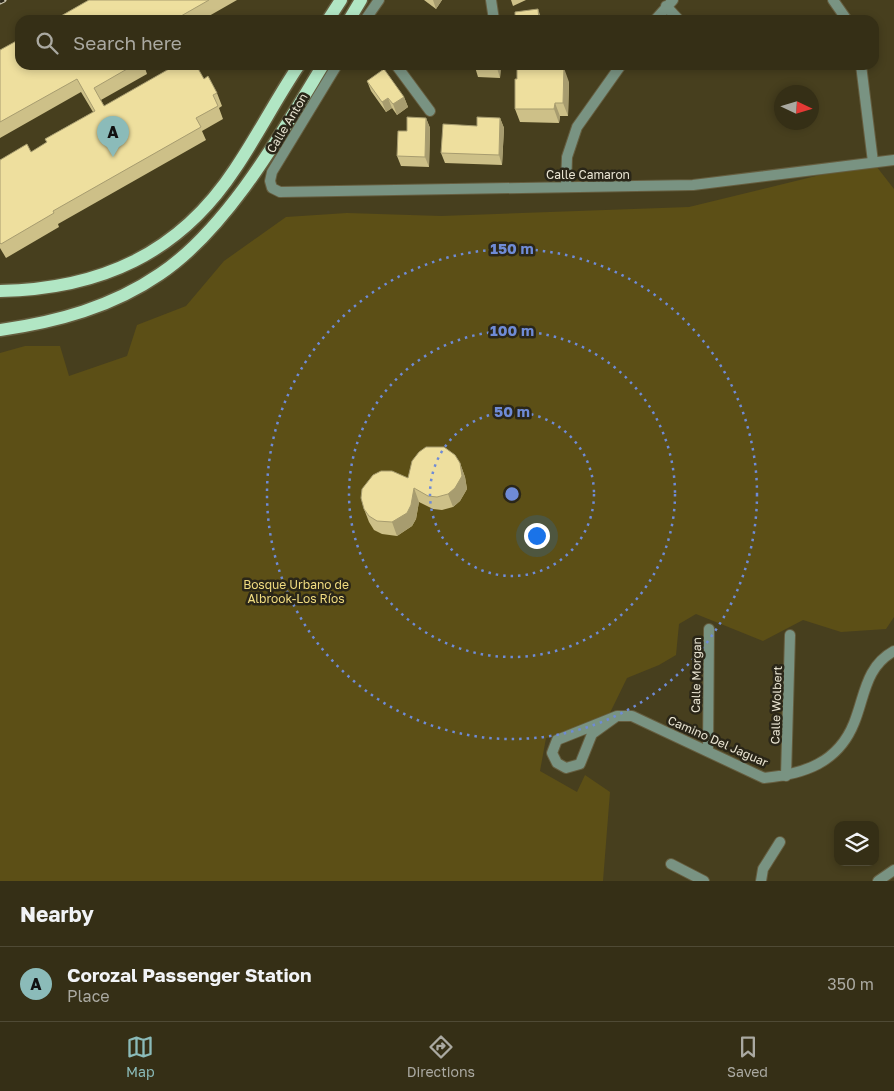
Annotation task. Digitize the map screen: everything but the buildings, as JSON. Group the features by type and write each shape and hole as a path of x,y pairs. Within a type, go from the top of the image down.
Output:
{"main road":[{"path":"331,15 341,0"},
{"path":"352,15 361,0"},
{"path":"0,291 74,284 115,271 151,253 184,228 211,201 235,170 296,70"},
{"path":"0,330 39,325 82,313 126,294 161,274 194,246 221,218 245,186 319,70"}],"street":[{"path":"368,15 379,0"},
{"path":"491,0 493,15"},
{"path":"833,0 844,15"},
{"path":"659,15 670,3 676,15"},
{"name":"Calle Anton","path":"280,192 272,188 270,181 272,172 334,70"},
{"path":"400,70 430,111"},
{"path":"566,186 567,157 577,127 618,70"},
{"path":"861,70 873,162"},
{"name":"Calle Camaron","path":"280,192 693,185 894,160"},
{"name":"Calle Morgan","path":"708,751 709,629"},
{"name":"Calle Wolbert","path":"786,776 790,635"},
{"name":"Camino Del Jaguar","path":"618,716 632,716 764,778 786,776 812,769 837,751 846,740 854,723 872,670 885,656 894,651"},
{"path":"618,716 592,734 580,764 566,768 557,763 552,753 557,740 618,716"},
{"path":"760,881 768,861 780,842"},
{"path":"671,864 704,881"},
{"path":"878,881 894,870"}],"green space":[{"name":"Bosque Urbano de Albrook-Los Ríos","path":"873,162 894,189 894,617 886,629 841,632 803,620 763,641 696,614 679,624 676,655 659,665 627,678 606,721 573,734 546,738 540,771 577,792 585,775 610,792 603,881 0,881 0,353 25,346 60,346 69,376 127,356 137,325 186,306 224,261 286,217 347,213 441,216 689,207"}],"railway":[{"path":"0,2 4,0"}],"place":[{"name":"Corozal Passenger Station","path":"113,157"}]}
